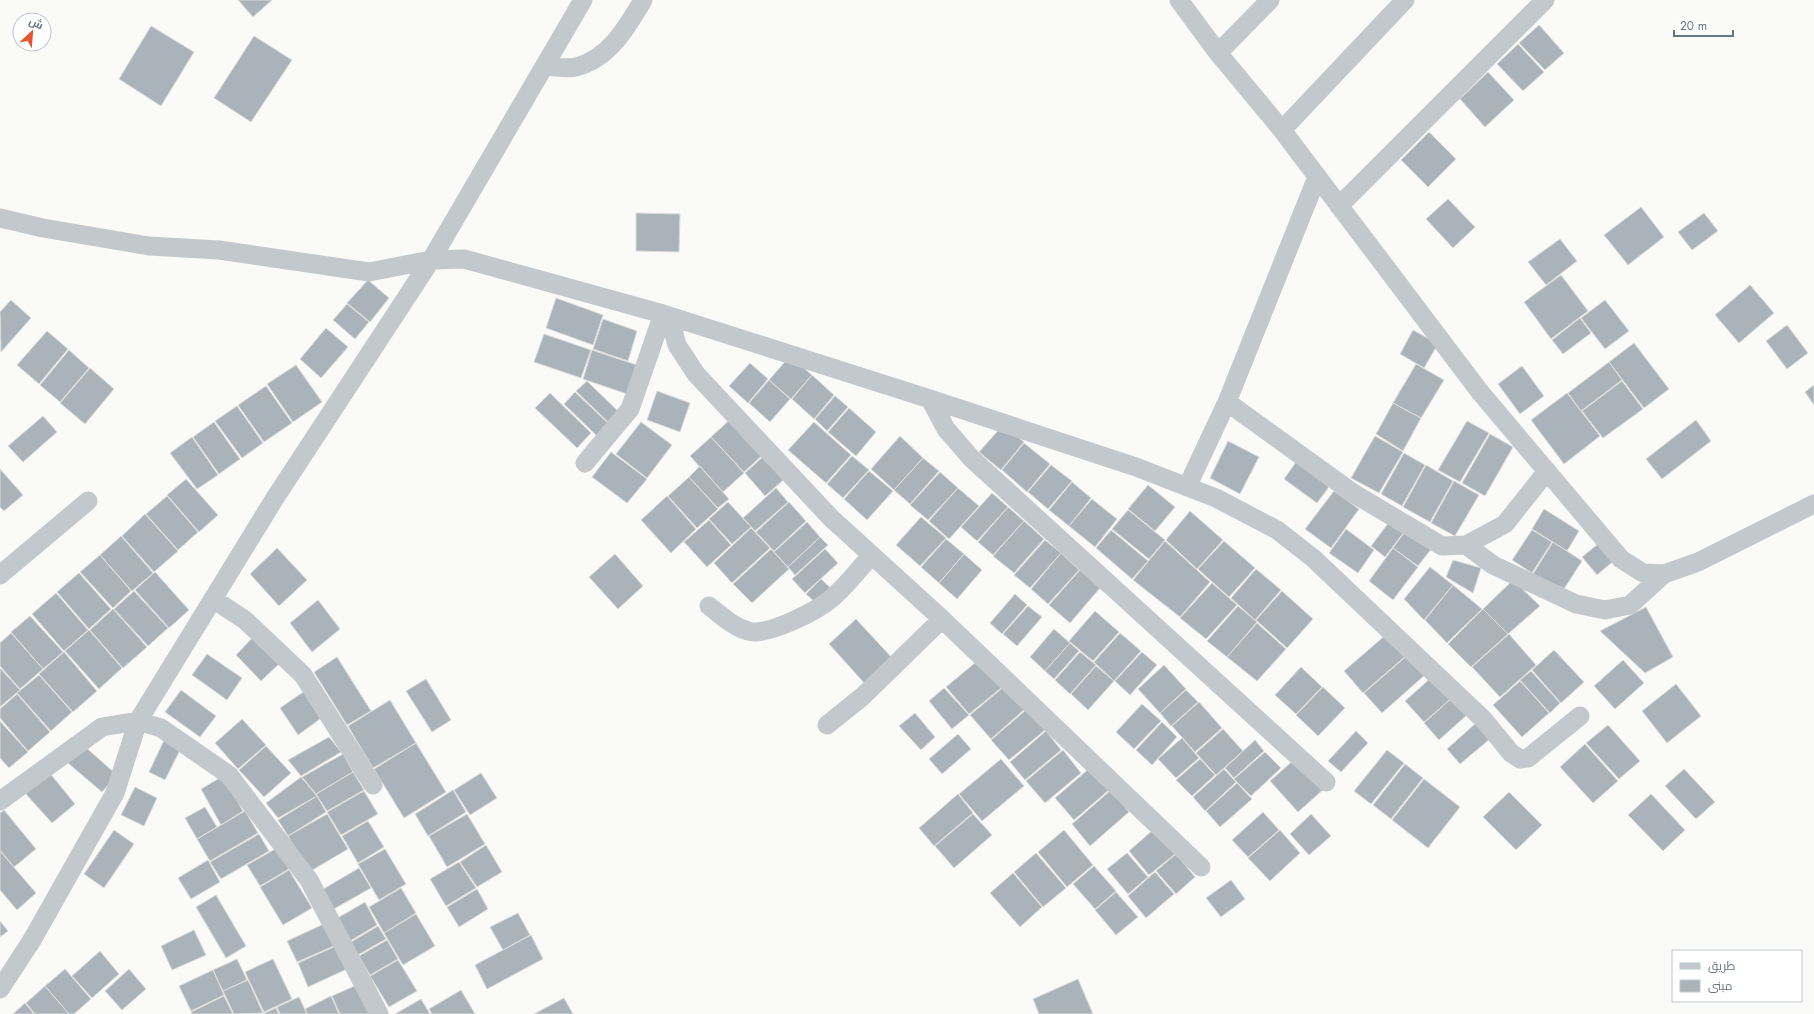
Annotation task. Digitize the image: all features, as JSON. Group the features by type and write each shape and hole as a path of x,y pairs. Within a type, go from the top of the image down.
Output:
{"street":[{"path":"0,989 32,940 115,793 138,720 276,498 431,260 583,0"},
{"path":"545,66 575,67 597,58 624,31 643,0"},
{"path":"1179,0 1218,53 1282,130 1480,392 1621,559 1643,573 1664,574 1698,562 1814,504"},
{"path":"1218,53 1270,0"},
{"path":"1282,130 1405,0"},
{"path":"1339,206 1545,0"},
{"path":"1187,487 1227,402 1317,177"},
{"path":"0,218 43,228 150,246 219,250 369,272 431,260 464,258 666,315 930,399 1136,467 1216,498 1277,530 1313,558 1484,720 1511,753 1520,759 1528,758 1580,716"},
{"path":"585,463 630,409 666,315"},
{"path":"666,315 676,345 696,374 831,518 942,619 1201,867"},
{"path":"930,399 946,429 972,459 1326,782"},
{"path":"1227,402 1367,501 1442,546 1466,546 1505,524 1547,471"},
{"path":"0,575 88,502"},
{"path":"1466,546 1493,564 1576,604 1605,610 1630,606 1664,574"},
{"path":"709,606 733,624 748,632 763,632 805,615 831,599 871,556"},
{"path":"213,599 245,620 303,675 373,786"},
{"path":"827,725 863,696 942,619"},
{"path":"0,801 102,727 138,720 161,728 229,775 309,880 379,1014"}],"building":[{"path":"238,0 272,0 253,17"},
{"path":"1539,25 1564,53 1545,70 1519,43"},
{"path":"151,26 194,52 161,106 119,79"},
{"path":"254,36 292,60 251,122 214,98"},
{"path":"1518,44 1544,72 1523,91 1497,64"},
{"path":"1488,72 1514,100 1485,127 1460,99"},
{"path":"1429,132 1456,159 1428,187 1401,160"},
{"path":"1448,199 1475,227 1453,248 1426,219"},
{"path":"1641,207 1664,237 1628,265 1604,235"},
{"path":"636,213 680,214 679,252 636,251"},
{"path":"1704,213 1718,231 1692,250 1678,232"},
{"path":"1560,239 1577,261 1546,285 1528,262"},
{"path":"1561,275 1588,311 1551,339 1524,302"},
{"path":"368,280 389,298 370,322 347,303"},
{"path":"1750,285 1774,313 1739,343 1715,315"},
{"path":"556,298 603,315 593,345 546,328"},
{"path":"11,300 31,318 1,352 0,312"},
{"path":"1605,300 1629,331 1605,349 1581,318"},
{"path":"347,304 369,322 355,339 333,320"},
{"path":"1580,318 1591,333 1563,354 1552,340"},
{"path":"603,319 637,331 628,361 593,349"},
{"path":"1787,325 1808,353 1787,369 1766,341"},
{"path":"326,328 348,347 321,378 300,359"},
{"path":"1413,330 1438,344 1424,368 1400,354"},
{"path":"47,331 68,349 39,384 17,365"},
{"path":"544,334 591,350 581,378 534,362"},
{"path":"1634,343 1669,389 1644,408 1609,362"},
{"path":"69,350 89,368 60,402 40,385"},
{"path":"592,350 640,366 630,395 583,379"},
{"path":"790,356 812,375 791,399 769,380"},
{"path":"1609,362 1622,380 1581,411 1568,393"},
{"path":"750,363 768,379 748,403 729,386"},
{"path":"1416,364 1444,380 1421,418 1393,403"},
{"path":"296,365 322,402 293,422 267,384"},
{"path":"1522,366 1544,396 1520,414 1498,384"},
{"path":"90,368 114,389 85,424 60,403"},
{"path":"812,375 834,395 814,419 792,399"},
{"path":"769,380 790,399 770,422 749,403"},
{"path":"587,381 622,415 612,426 576,391"},
{"path":"1622,381 1643,409 1603,438 1582,411"},
{"path":"1814,385 1814,405 1805,392"},
{"path":"266,386 292,423 264,442 238,405"},
{"path":"657,391 690,403 680,432 647,420"},
{"path":"575,392 611,426 599,438 564,404"},
{"path":"550,393 591,433 577,448 535,408"},
{"path":"1567,393 1600,436 1564,464 1531,420"},
{"path":"835,396 848,407 827,431 815,419"},
{"path":"1393,403 1421,418 1403,451 1376,434"},
{"path":"237,406 263,443 242,458 215,421"},
{"path":"849,408 876,432 856,456 828,432"},
{"path":"43,416 57,432 23,462 8,446"},
{"path":"734,416 767,451 744,472 711,437"},
{"path":"1696,420 1711,441 1662,479 1646,459"},
{"path":"1467,421 1489,433 1460,482 1438,470"},
{"path":"214,422 240,459 219,474 193,437"},
{"path":"641,422 672,445 647,478 616,454"},
{"path":"814,422 851,455 826,483 788,450"},
{"path":"1003,425 1024,442 1001,470 979,452"},
{"path":"1490,434 1513,447 1485,496 1462,483"},
{"path":"900,436 923,458 894,490 871,469"},
{"path":"1375,436 1403,452 1379,493 1351,478"},
{"path":"192,437 218,475 197,489 170,453"},
{"path":"711,437 744,473 723,492 690,456"},
{"path":"1228,441 1259,457 1240,494 1210,478"},
{"path":"1024,443 1050,464 1027,492 1002,470"},
{"path":"611,452 647,479 627,503 592,477"},
{"path":"768,452 789,475 765,496 745,473"},
{"path":"1404,453 1425,465 1402,506 1381,494"},
{"path":"852,456 869,470 843,498 827,484"},
{"path":"923,458 939,471 910,504 894,490"},
{"path":"1296,462 1329,487 1317,503 1284,479"},
{"path":"1051,465 1072,481 1048,509 1028,492"},
{"path":"1426,465 1453,481 1430,522 1403,507"},
{"path":"700,466 729,499 718,508 689,477"},
{"path":"0,469 23,495 4,511 0,507"},
{"path":"869,471 893,491 867,520 844,499"},
{"path":"940,472 958,488 928,520 910,505"},
{"path":"689,477 718,509 697,528 668,496"},
{"path":"186,479 218,515 199,532 167,495"},
{"path":"1454,481 1479,495 1455,536 1431,523"},
{"path":"1072,482 1091,498 1069,526 1049,510"},
{"path":"1148,485 1175,507 1155,531 1128,509"},
{"path":"776,488 788,502 755,531 743,518"},
{"path":"958,488 979,506 949,539 929,521"},
{"path":"1334,491 1359,509 1331,548 1305,529"},
{"path":"992,493 1008,507 977,541 961,527"},
{"path":"167,496 198,532 178,550 146,514"},
{"path":"667,496 696,529 671,553 641,520"},
{"path":"1092,499 1117,519 1095,547 1069,526"},
{"path":"728,502 751,527 732,544 709,519"},
{"path":"789,502 806,521 774,551 756,532"},
{"path":"1008,507 1024,521 993,555 978,542"},
{"path":"1544,509 1579,531 1567,551 1532,529"},
{"path":"1128,510 1165,540 1149,559 1112,529"},
{"path":"1190,511 1223,540 1197,569 1166,540"},
{"path":"145,514 178,551 154,572 122,536"},
{"path":"921,517 946,538 920,566 896,545"},
{"path":"709,520 731,545 707,567 684,542"},
{"path":"1024,521 1044,539 1014,573 993,556"},
{"path":"1390,521 1404,532 1385,557 1371,546"},
{"path":"807,522 820,537 788,567 774,552"},
{"path":"751,528 770,548 732,583 714,563"},
{"path":"1346,529 1374,550 1358,573 1329,553"},
{"path":"1407,529 1432,548 1418,566 1393,548"},
{"path":"1111,530 1148,561 1132,579 1096,548"},
{"path":"1532,530 1552,542 1532,573 1512,560"},
{"path":"121,536 153,573 132,591 100,555"},
{"path":"820,537 828,545 795,575 788,567"},
{"path":"946,539 964,554 939,583 921,567"},
{"path":"1045,540 1061,553 1030,588 1014,575"},
{"path":"1603,540 1617,558 1597,575 1582,557"},
{"path":"1165,541 1210,582 1180,617 1133,580"},
{"path":"1224,541 1255,568 1229,597 1198,569"},
{"path":"1553,542 1582,561 1562,592 1533,574"},
{"path":"277,548 307,580 279,606 250,574"},
{"path":"1393,548 1418,567 1393,600 1369,581"},
{"path":"771,549 789,569 752,603 733,584"},
{"path":"825,549 838,563 805,593 792,579"},
{"path":"1061,553 1079,570 1048,604 1031,589"},
{"path":"615,554 643,586 618,609 589,577"},
{"path":"964,554 982,570 957,599 939,583"},
{"path":"100,555 131,591 113,608 80,572"},
{"path":"1453,560 1481,568 1473,593 1446,577"},
{"path":"1430,567 1453,585 1424,620 1404,599"},
{"path":"1256,569 1281,590 1255,620 1231,598"},
{"path":"1080,570 1100,588 1070,623 1049,605"},
{"path":"155,572 189,610 169,628 135,590"},
{"path":"79,573 111,609 89,629 57,592"},
{"path":"821,579 833,590 816,603 806,594"},
{"path":"1513,580 1540,606 1508,634 1483,609"},
{"path":"1212,583 1237,605 1206,639 1180,618"},
{"path":"1453,585 1482,609 1447,643 1425,620"},
{"path":"134,591 168,628 148,646 114,609"},
{"path":"1282,591 1313,619 1287,648 1256,620"},
{"path":"56,593 88,630 64,651 32,614"},
{"path":"1015,594 1027,605 1002,634 990,623"},
{"path":"318,600 340,629 312,652 290,623"},
{"path":"1028,606 1042,617 1017,646 1003,634"},
{"path":"1238,606 1257,622 1227,657 1207,641"},
{"path":"1646,607 1673,657 1645,673 1600,631"},
{"path":"113,609 147,647 123,668 90,630"},
{"path":"1483,609 1508,634 1471,667 1448,644"},
{"path":"1095,611 1119,632 1093,661 1069,641"},
{"path":"30,616 63,652 43,669 11,632"},
{"path":"856,619 894,660 866,685 829,644"},
{"path":"1257,623 1286,649 1257,681 1227,657"},
{"path":"1054,629 1070,643 1045,671 1030,657"},
{"path":"89,630 122,668 99,689 65,651"},
{"path":"1389,632 1408,654 1363,693 1344,671"},
{"path":"11,633 43,669 20,689 0,666 0,643"},
{"path":"1120,633 1141,651 1114,681 1094,662"},
{"path":"1509,634 1536,665 1500,697 1472,667"},
{"path":"255,635 281,662 261,681 236,655"},
{"path":"1070,643 1079,651 1054,679 1045,671"},
{"path":"1554,650 1584,682 1561,703 1532,670"},
{"path":"64,652 97,691 73,712 39,674"},
{"path":"1080,652 1096,665 1070,694 1055,680"},
{"path":"1142,652 1157,665 1130,695 1115,681"},
{"path":"207,654 242,678 227,700 192,675"},
{"path":"1409,654 1426,674 1382,713 1364,693"},
{"path":"337,657 371,711 347,725 314,672"},
{"path":"982,657 1006,684 969,714 946,687"},
{"path":"1623,660 1644,683 1615,709 1594,686"},
{"path":"1164,665 1186,689 1160,713 1138,689"},
{"path":"1096,666 1114,681 1088,710 1071,694"},
{"path":"1301,667 1322,687 1296,714 1275,695"},
{"path":"0,668 20,690 0,707"},
{"path":"1531,671 1560,703 1550,713 1520,680"},
{"path":"39,675 72,712 51,731 17,693"},
{"path":"1434,675 1453,697 1424,722 1405,701"},
{"path":"426,679 451,720 432,732 406,691"},
{"path":"1520,681 1549,713 1522,737 1493,705"},
{"path":"1676,684 1701,716 1667,743 1642,711"},
{"path":"1006,685 1026,708 991,739 970,715"},
{"path":"1323,687 1345,708 1318,736 1296,715"},
{"path":"944,688 969,715 952,729 929,701"},
{"path":"181,690 216,716 200,737 165,712"},
{"path":"306,690 324,716 298,735 280,708"},
{"path":"1186,690 1198,702 1171,726 1160,713"},
{"path":"17,694 50,732 28,751 0,718 0,709"},
{"path":"1453,697 1468,714 1439,740 1424,723"},
{"path":"390,700 416,743 373,768 348,726"},
{"path":"1199,702 1222,728 1195,752 1172,726"},
{"path":"1142,704 1161,721 1134,749 1116,732"},
{"path":"1027,709 1045,730 1009,760 991,740"},
{"path":"915,713 935,737 921,750 899,726"},
{"path":"242,719 266,745 238,769 215,743"},
{"path":"0,721 28,752 9,768 0,758"},
{"path":"1162,722 1177,737 1152,765 1136,750"},
{"path":"1476,723 1490,739 1460,764 1447,749"},
{"path":"1608,725 1640,761 1619,779 1586,743"},
{"path":"1223,729 1243,751 1216,775 1196,753"},
{"path":"1046,731 1061,750 1025,780 1010,762"},
{"path":"1356,731 1368,743 1341,772 1328,761"},
{"path":"958,734 971,749 942,774 929,759"},
{"path":"166,736 183,744 165,780 149,772"},
{"path":"329,737 341,752 301,776 288,760"},
{"path":"1182,738 1199,758 1176,778 1158,759"},
{"path":"1255,740 1264,751 1234,778 1225,768"},
{"path":"416,743 446,792 404,818 374,769"},
{"path":"1585,744 1618,781 1593,803 1560,767"},
{"path":"83,745 117,775 102,792 68,763"},
{"path":"266,746 291,773 264,797 239,770"},
{"path":"1063,750 1081,773 1045,803 1026,781"},
{"path":"1387,750 1404,763 1371,804 1354,791"},
{"path":"1265,752 1281,768 1251,796 1234,779"},
{"path":"343,754 353,772 316,794 302,777"},
{"path":"1296,758 1325,788 1298,812 1270,781"},
{"path":"1001,759 1024,786 982,821 959,794"},
{"path":"1200,759 1215,775 1192,796 1176,780"},
{"path":"1405,764 1423,778 1391,819 1373,805"},
{"path":"1091,767 1110,789 1074,820 1055,798"},
{"path":"1224,769 1236,782 1205,811 1193,797"},
{"path":"1684,769 1715,802 1696,819 1665,786"},
{"path":"49,772 75,804 52,823 25,793"},
{"path":"353,772 364,790 327,811 316,794"},
{"path":"481,773 497,798 470,815 454,790"},
{"path":"223,776 243,811 221,825 201,789"},
{"path":"301,777 317,796 278,818 266,803"},
{"path":"1424,779 1460,807 1428,848 1392,820"},
{"path":"1237,783 1252,799 1220,827 1206,811"},
{"path":"135,787 157,798 144,826 121,815"},
{"path":"453,790 466,812 428,836 415,814"},
{"path":"1111,790 1129,812 1090,846 1072,824"},
{"path":"364,791 378,814 341,835 327,812"},
{"path":"1509,792 1542,825 1516,850 1483,817"},
{"path":"958,794 973,813 934,846 919,828"},
{"path":"1651,794 1685,830 1663,851 1628,815"},
{"path":"317,796 326,812 288,836 278,820"},
{"path":"205,807 217,827 197,839 185,818"},
{"path":"4,810 36,849 14,867 0,850 0,813"},
{"path":"245,811 258,833 210,861 197,839"},
{"path":"1263,812 1279,830 1248,857 1232,840"},
{"path":"327,814 348,849 309,872 288,836"},
{"path":"467,814 485,844 447,867 429,836"},
{"path":"973,814 992,835 954,868 935,846"},
{"path":"1311,814 1331,836 1309,855 1290,834"},
{"path":"368,821 384,847 358,863 342,836"},
{"path":"1154,829 1175,854 1149,875 1129,851"},
{"path":"114,830 134,844 104,888 84,874"},
{"path":"1064,830 1093,865 1067,887 1038,852"},
{"path":"1280,830 1300,853 1270,881 1248,858"},
{"path":"259,834 269,851 221,879 210,862"},
{"path":"486,845 502,872 477,887 460,862"},
{"path":"277,848 289,869 260,886 247,865"},
{"path":"385,849 406,884 379,900 358,864"},
{"path":"0,851 36,893 17,910 0,890"},
{"path":"1036,853 1066,888 1043,907 1014,872"},
{"path":"1127,853 1148,877 1128,894 1107,869"},
{"path":"1176,854 1195,877 1176,894 1156,871"},
{"path":"208,860 220,882 191,899 178,878"},
{"path":"459,862 476,888 446,906 430,879"},
{"path":"1094,866 1116,891 1095,909 1073,884"},
{"path":"359,868 371,888 332,910 320,891"},
{"path":"289,870 312,908 283,925 260,887"},
{"path":"1155,872 1174,894 1146,918 1128,896"},
{"path":"1013,873 1042,907 1020,927 990,893"},
{"path":"1231,880 1245,899 1221,917 1206,898"},
{"path":"401,888 416,913 384,933 369,907"},
{"path":"477,889 488,909 459,927 447,907"},
{"path":"1116,892 1138,917 1116,935 1095,910"},
{"path":"216,895 246,946 226,958 196,907"},
{"path":"365,902 377,925 350,941 336,919"},
{"path":"518,913 530,935 503,950 490,927"},
{"path":"416,914 435,946 403,965 384,933"},
{"path":"0,921 8,931 0,937"},
{"path":"326,923 336,945 297,962 287,941"},
{"path":"378,926 386,939 358,955 351,942"},
{"path":"194,930 206,955 172,970 161,946"},
{"path":"531,935 543,959 487,989 475,965"},
{"path":"387,940 398,959 370,975 359,956"},
{"path":"336,946 347,969 308,987 298,963"},
{"path":"100,951 119,974 92,998 72,976"},
{"path":"237,959 247,980 223,991 213,970"},
{"path":"273,959 292,999 264,1012 245,972"},
{"path":"398,960 417,991 389,1007 370,976"},
{"path":"65,969 91,999 74,1014 69,1014 45,986"},
{"path":"129,969 146,989 122,1010 105,991"},
{"path":"213,970 224,995 191,1011 179,986"},
{"path":"1078,979 1093,1014 1039,1014 1033,999"},
{"path":"248,980 263,1013 234,1014 223,991"},
{"path":"359,984 373,1014 340,1014 332,996"},
{"path":"45,986 69,1014 35,1014 26,1003"},
{"path":"461,990 475,1014 432,1014 429,1009"},
{"path":"224,996 233,1014 192,1014 191,1012"},
{"path":"331,996 339,1014 307,1014 305,1009"},
{"path":"299,997 307,1014 280,1014 277,1007"},
{"path":"564,998 573,1014 534,1014"},
{"path":"421,999 430,1014 395,1014"},
{"path":"25,1003 34,1014 13,1014"},
{"path":"276,1008 279,1014 262,1014"}]}
